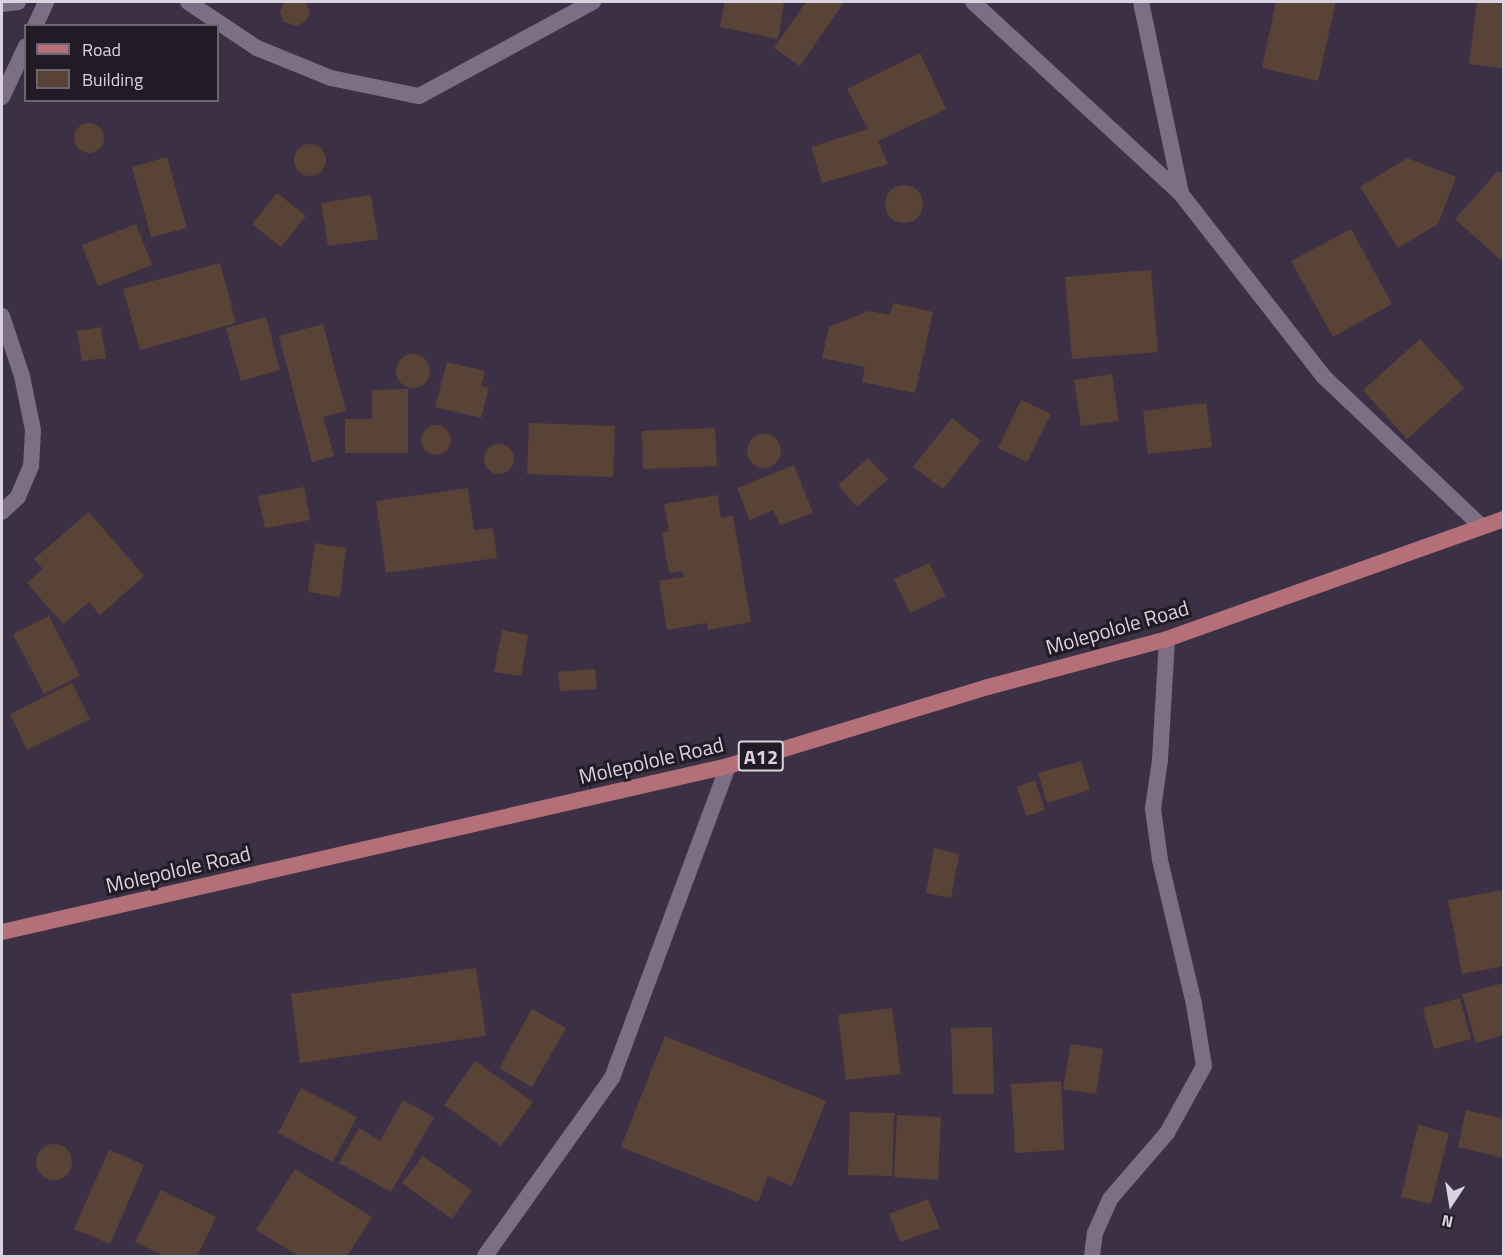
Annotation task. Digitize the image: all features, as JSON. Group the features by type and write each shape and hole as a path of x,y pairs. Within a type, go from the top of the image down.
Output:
{"main road":[{"name":"Molepolole Road","path":"2,932 728,766 988,687 1167,639 1503,519"}],"street":[{"path":"2,4 18,2"},
{"path":"36,24 46,2"},
{"path":"188,2 256,48 331,78 419,96 593,2"},
{"path":"973,2 1181,194 1323,376 1482,527"},
{"path":"1141,2 1181,194"},
{"path":"2,97 24,50"},
{"path":"2,316 22,376 33,430 31,466 18,497 2,512"},
{"path":"1092,1257 1095,1233 1110,1199 1167,1132 1204,1066 1194,1004 1160,860 1153,809 1160,760 1167,639"},
{"path":"485,1257 612,1078 728,766"}],"building":[{"path":"284,2 306,2 310,12 306,21 297,26 284,22 280,13"},
{"path":"725,2 784,3 778,39 720,27"},
{"path":"806,2 844,2 800,66 774,48"},
{"path":"1276,2 1336,2 1318,81 1262,68"},
{"path":"1477,2 1504,2 1503,68 1469,64"},
{"path":"920,53 946,109 878,141 888,164 822,183 811,147 868,129 847,89"},
{"path":"89,123 100,127 104,138 100,149 89,153 78,149 74,138 78,127"},
{"path":"310,144 321,149 326,160 321,171 310,176 299,171 294,160 299,149"},
{"path":"167,157 187,228 151,237 132,167"},
{"path":"1407,158 1456,177 1438,224 1398,248 1360,187"},
{"path":"1498,171 1504,175 1504,263 1455,219"},
{"path":"904,185 917,191 923,204 917,217 904,223 891,217 885,204 891,191"},
{"path":"277,193 306,216 281,247 252,224"},
{"path":"371,195 378,239 328,246 321,203"},
{"path":"136,224 152,265 98,286 82,245"},
{"path":"1351,229 1392,304 1333,337 1291,261"},
{"path":"220,263 236,323 140,350 123,289"},
{"path":"1151,270 1158,352 1072,359 1065,277"},
{"path":"893,303 933,312 915,393 862,382 865,367 822,358 829,327 869,311 890,315"},
{"path":"266,317 280,370 241,381 226,328"},
{"path":"323,324 346,411 323,417 334,456 312,462 279,336"},
{"path":"101,327 106,358 82,361 77,331"},
{"path":"1420,339 1464,388 1407,439 1363,390"},
{"path":"413,354 425,359 430,371 425,383 413,388 401,383 396,371 401,359"},
{"path":"447,362 485,371 481,386 489,388 481,418 435,407"},
{"path":"1112,374 1119,421 1081,426 1074,380"},
{"path":"408,389 408,453 345,453 345,419 372,419 372,390"},
{"path":"1021,400 1051,414 1027,462 998,448"},
{"path":"1206,403 1212,447 1148,454 1143,411"},
{"path":"952,418 981,441 943,489 913,467"},
{"path":"529,423 615,426 613,477 527,474"},
{"path":"436,425 447,429 451,440 447,451 436,455 425,451 421,440 425,429"},
{"path":"715,428 717,466 643,469 642,431"},
{"path":"764,434 776,439 781,451 776,463 764,468 752,463 747,451 752,439"},
{"path":"499,444 510,448 514,459 510,470 499,474 488,470 484,459 488,448"},
{"path":"868,458 888,479 857,507 838,485"},
{"path":"794,465 813,513 780,525 773,510 750,520 737,488"},
{"path":"304,487 310,520 265,528 258,496"},
{"path":"468,488 474,530 493,528 497,558 386,573 376,501"},
{"path":"717,495 721,518 733,516 751,622 708,630 707,623 667,630 659,581 684,577 682,571 669,573 662,532 669,531 664,504"},
{"path":"89,512 144,576 100,615 89,602 63,624 27,583 43,569 34,559"},
{"path":"315,543 346,548 340,597 308,592"},
{"path":"929,563 946,596 910,613 894,579"},
{"path":"49,616 80,676 44,694 13,634"},
{"path":"502,630 528,635 521,676 494,672"},
{"path":"595,669 597,689 560,691 558,672"},
{"path":"72,683 90,719 27,750 10,714"},
{"path":"1081,761 1090,790 1047,803 1038,773"},
{"path":"1035,780 1045,810 1026,816 1017,787"},
{"path":"934,848 959,854 951,898 926,893"},
{"path":"1504,890 1504,966 1462,974 1448,900"},
{"path":"476,968 486,1036 300,1063 291,994"},
{"path":"1504,983 1504,1035 1476,1043 1462,994"},
{"path":"1460,998 1471,1039 1434,1049 1423,1008"},
{"path":"892,1008 901,1074 846,1080 838,1015"},
{"path":"532,1009 566,1028 532,1087 499,1068"},
{"path":"992,1027 994,1094 953,1094 951,1028"},
{"path":"665,1036 826,1101 792,1186 768,1176 758,1202 621,1147"},
{"path":"1071,1044 1103,1049 1096,1094 1063,1089"},
{"path":"475,1061 533,1102 501,1146 444,1105"},
{"path":"1061,1081 1064,1150 1015,1153 1011,1084"},
{"path":"301,1088 357,1117 333,1162 278,1133"},
{"path":"403,1100 434,1117 391,1192 339,1163 359,1128 380,1141"},
{"path":"1466,1110 1504,1119 1504,1158 1458,1147"},
{"path":"850,1112 894,1113 892,1176 848,1175"},
{"path":"897,1115 941,1117 938,1180 894,1177"},
{"path":"1418,1125 1449,1133 1431,1204 1401,1197"},
{"path":"54,1144 67,1149 72,1162 67,1175 54,1180 41,1175 36,1162 41,1149"},
{"path":"109,1150 144,1165 110,1244 74,1229"},
{"path":"423,1156 472,1191 452,1219 402,1183"},
{"path":"295,1169 372,1217 347,1256 299,1256 256,1230"},
{"path":"161,1190 216,1217 197,1256 164,1256 135,1242"},
{"path":"928,1199 940,1228 900,1242 889,1214"}]}
